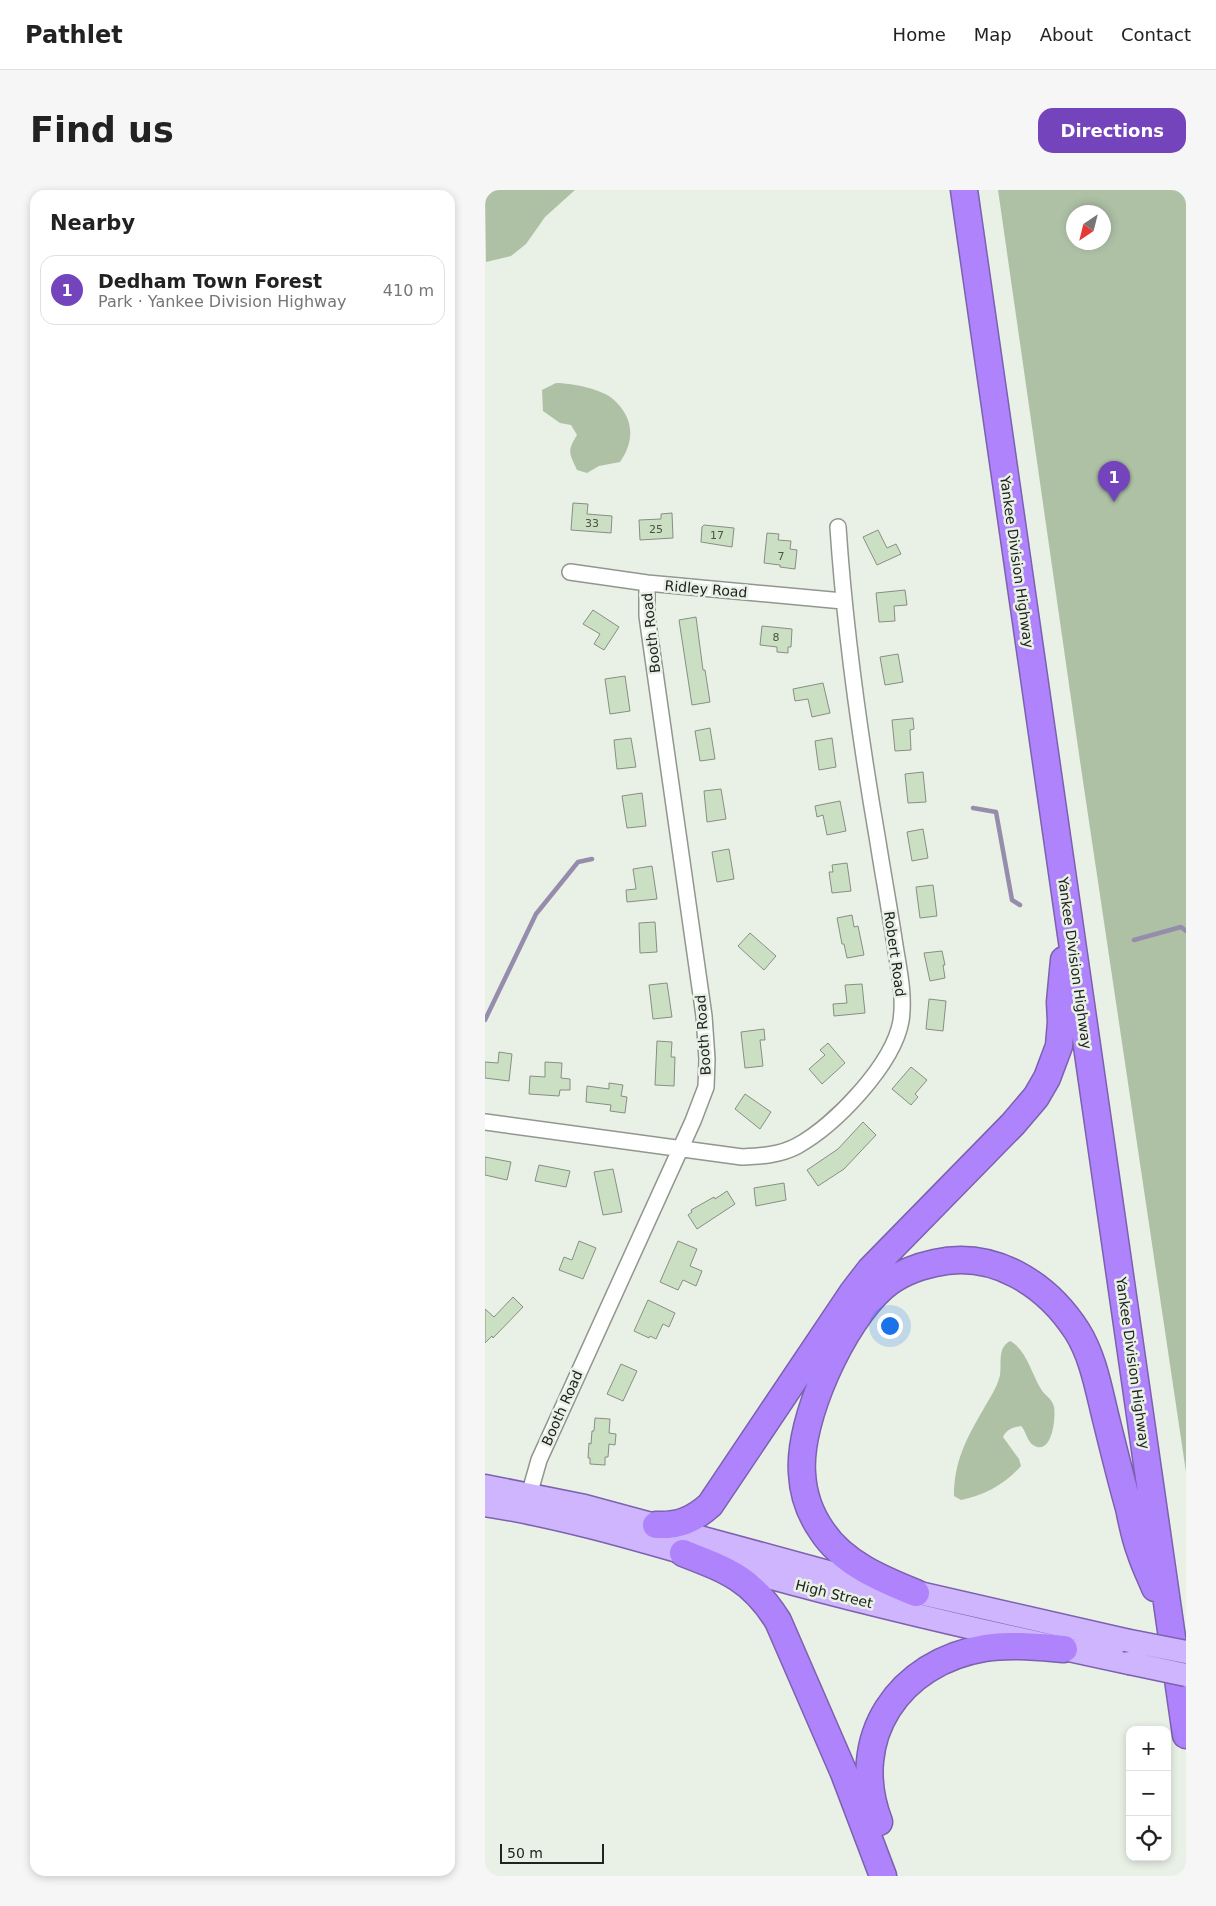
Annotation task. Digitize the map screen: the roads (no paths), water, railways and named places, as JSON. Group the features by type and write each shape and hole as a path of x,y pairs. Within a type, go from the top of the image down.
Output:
{"highway":[{"name":"Yankee Division Highway","path":"964,190 1186,1735"},
{"path":"656,1525 682,1523 697,1516 710,1505 853,1292 870,1270 1013,1124 1036,1097 1047,1078 1059,1046 1060,1002 1068,916"},
{"path":"916,1593 881,1579 858,1566 838,1550 822,1532 810,1509 805,1489 802,1462 804,1439 816,1400 834,1356 848,1330 869,1301 885,1286 913,1269 943,1261 975,1260 998,1266 1029,1281 1063,1312 1077,1332 1093,1367 1139,1550 1170,1625"},
{"path":"683,1553 724,1570 745,1582 763,1598 778,1621 844,1773 883,1876"},
{"path":"899,1876 873,1806 868,1775 871,1746 878,1727 893,1700 915,1678 933,1666 957,1655 997,1646 1043,1647 1064,1650"}],"main road":[{"name":"High Street","path":"485,1486 579,1523 802,1586 988,1633 1186,1675"},
{"name":"High Street","path":"485,1505 527,1503 585,1506 806,1566 916,1593 1186,1652"}],"street":[{"name":"Robert Road","path":"485,1122 742,1157 771,1156 797,1146 835,1119 871,1079 892,1049 901,1022 902,989 843,601 837,527"},
{"name":"Ridley Road","path":"570,572 647,583 843,601"},
{"name":"Booth Road","path":"527,1503 539,1460 681,1149 706,1087 707,1059 704,1016 647,616 647,583"}],"waterway":[{"path":"973,808 996,812 1012,900 1020,905"},
{"path":"485,1020 536,914 578,862 592,859"},
{"path":"1134,940 1181,927 1186,931"}],"place":[{"name":"Dedham Town Forest","path":"1114,502"}]}
